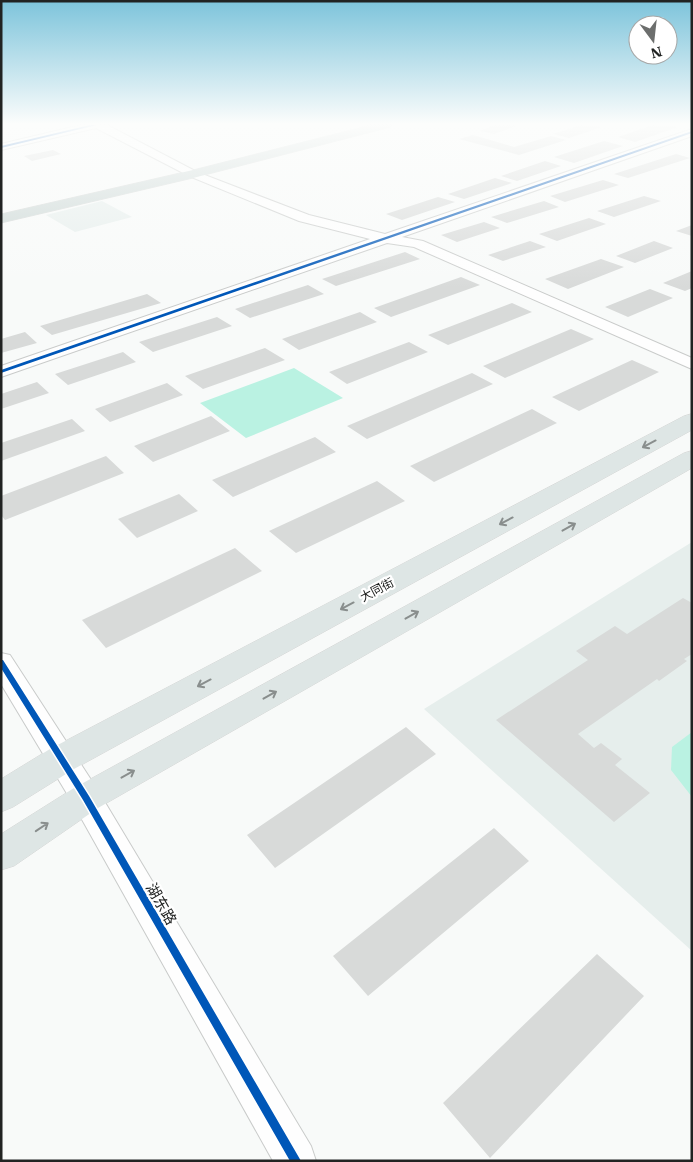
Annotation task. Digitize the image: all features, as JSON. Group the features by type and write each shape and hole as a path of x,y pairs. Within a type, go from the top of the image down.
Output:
{"highway":[{"path":"1,219 170,179"}],"main road":[{"name":"大同街","path":"1,796 62,759 692,421"},
{"path":"1,854 86,798 692,458"}],"street":[{"path":"205,179 304,218 355,232 418,244 692,364"},
{"path":"1,372 558,179"},
{"name":"湖东路","path":"1,662 86,798 296,1161"}],"shaded area":[{"path":"102,201 132,217 75,232 46,215"},
{"path":"692,542 692,951 424,709"}],"green space":[{"path":"294,368 343,398 246,438 200,403"},
{"path":"692,732 692,797 671,770 672,747"}],"building":[{"path":"491,179 512,183 464,199 448,194"},
{"path":"603,180 619,185 565,202 550,196"},
{"path":"644,196 661,201 614,217 597,211"},
{"path":"438,197 455,202 402,220 386,214"},
{"path":"544,201 559,207 507,223 491,217"},
{"path":"589,218 606,224 557,241 539,234"},
{"path":"484,222 500,228 457,242 441,235"},
{"path":"692,225 692,236 676,231"},
{"path":"530,241 546,247 503,261 488,255"},
{"path":"654,241 673,248 635,263 616,256"},
{"path":"405,252 420,259 336,286 322,279"},
{"path":"601,259 624,267 568,289 545,279"},
{"path":"692,271 692,288 685,291 663,283"},
{"path":"461,277 480,285 391,317 374,308"},
{"path":"308,285 324,294 250,318 235,309"},
{"path":"650,289 673,298 628,317 605,307"},
{"path":"147,294 161,303 52,335 40,326"},
{"path":"512,303 532,312 448,345 428,335"},
{"path":"360,312 377,322 299,350 282,339"},
{"path":"217,317 232,326 153,352 139,342"},
{"path":"571,329 594,339 505,378 483,366"},
{"path":"25,332 37,343 1,353 1,339"},
{"path":"409,342 428,352 347,384 329,372"},
{"path":"265,348 285,360 203,389 185,376"},
{"path":"123,352 136,362 68,385 55,374"},
{"path":"632,360 659,372 579,411 552,397"},
{"path":"472,373 493,384 367,439 347,426"},
{"path":"37,382 49,393 1,409 1,394"},
{"path":"167,383 183,395 110,422 95,409"},
{"path":"532,409 557,423 434,482 410,466"},
{"path":"211,416 230,431 153,462 134,446"},
{"path":"72,419 85,431 1,461 1,443"},
{"path":"315,437 336,452 233,497 212,480"},
{"path":"106,456 124,473 5,520 1,515 1,496"},
{"path":"377,481 405,501 296,553 269,531"},
{"path":"179,494 198,511 137,538 118,519"},
{"path":"235,548 262,571 106,648 82,620"},
{"path":"683,598 692,603 692,654 684,659 687,661 659,681 657,679 578,734 594,748 601,743 622,759 615,765 650,793 614,822 496,720 588,660 576,651 615,626 627,634"},
{"path":"406,727 436,754 275,868 247,835"},
{"path":"494,828 529,861 368,996 333,956"},
{"path":"597,954 644,996 490,1158 443,1103"}],"cycle path":[{"path":"1,372 556,179"},
{"path":"1,662 86,798 296,1161"}]}
